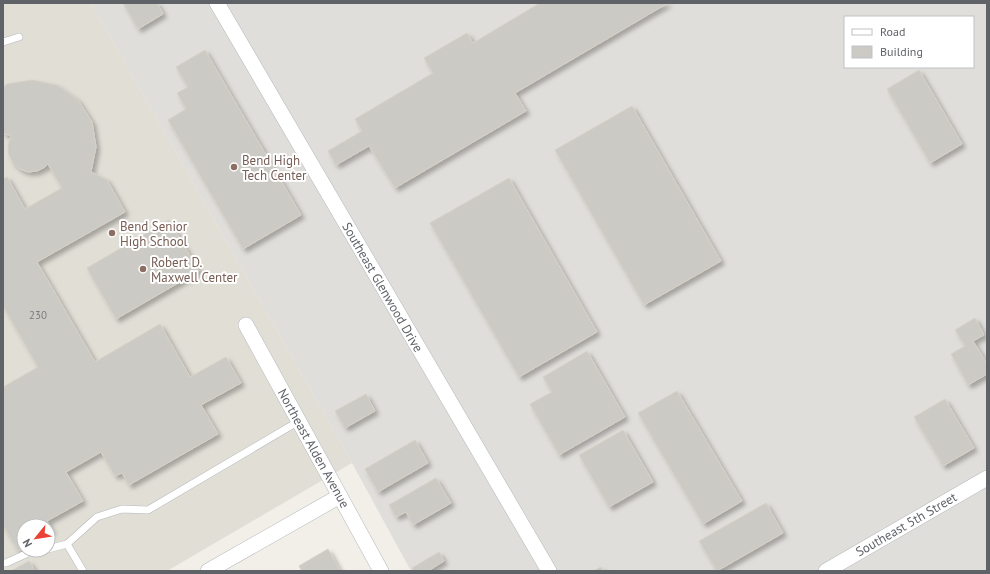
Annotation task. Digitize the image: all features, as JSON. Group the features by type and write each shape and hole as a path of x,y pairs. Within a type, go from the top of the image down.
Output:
{"street":[{"name":"Southeast Glenwood Drive","path":"216,3 549,571"},
{"name":"Northeast Alden Avenue","path":"246,325 381,571"},
{"name":"Southeast 5th Street","path":"826,571 987,478"},
{"path":"208,571 340,496"}],"lane":[{"path":"3,42 19,37"},
{"path":"56,546 67,544 97,517 122,509 148,510 299,421"},
{"path":"67,544 83,571"},
{"path":"3,563 17,558"}],"shaded area":[{"name":"Bend Senior High School","path":"3,3 91,3 352,463 167,571 3,571"},
{"path":"91,3 987,3 987,571 411,571 352,463"}],"building":[{"path":"123,3 157,3 163,14 138,29"},
{"path":"540,3 668,3 515,93 526,111 395,188 369,146 336,165 328,151 362,131 355,119 433,73 424,58 467,33 473,43"},
{"name":"Bend High Tech Center","path":"205,50 301,215 243,249 168,120 186,109 177,93 188,87 176,67"},
{"path":"919,70 962,144 930,163 887,89"},
{"name":"Bend Senior High School","path":"32,80 57,85 78,100 92,122 96,147 91,172 107,180 125,212 37,262 95,362 160,324 190,377 226,357 241,383 201,405 218,434 129,485 122,473 115,476 101,452 66,472 83,501 52,518 16,518 16,548 3,525 3,387 38,367 3,306 3,179 7,177 25,209 62,188 48,164 37,171 28,172 20,169 13,163 9,155 8,146 11,136 3,133 3,87 7,84"},
{"path":"632,106 721,261 644,305 555,150"},
{"path":"509,178 597,332 519,377 430,223"},
{"name":"Robert D. Maxwell Center","path":"169,220 199,271 116,319 87,268"},
{"path":"975,318 984,335 973,341 987,364 987,374 968,385 951,354 965,346 955,330"},
{"path":"587,351 625,417 559,455 530,404 552,392 543,377"},
{"path":"677,391 742,501 703,524 638,413"},
{"path":"366,394 375,411 345,428 335,411"},
{"path":"945,399 974,448 943,466 914,417"},
{"path":"623,430 653,482 609,507 579,455"},
{"path":"415,440 428,463 378,492 365,469"},
{"path":"436,478 451,503 413,525 406,512 396,517 389,505"},
{"path":"766,503 783,533 717,571 699,541"},
{"path":"328,549 340,571 302,571 299,566"},
{"path":"439,552 444,561 428,571 414,571 412,568"},
{"path":"29,561 35,571 11,571"},
{"path":"601,567 603,571 593,571"}],"place":[{"name":"Bend High Tech Center","path":"234,167"},
{"name":"Bend Senior High School","path":"112,233"},
{"name":"Robert D. Maxwell Center","path":"143,269"}]}
